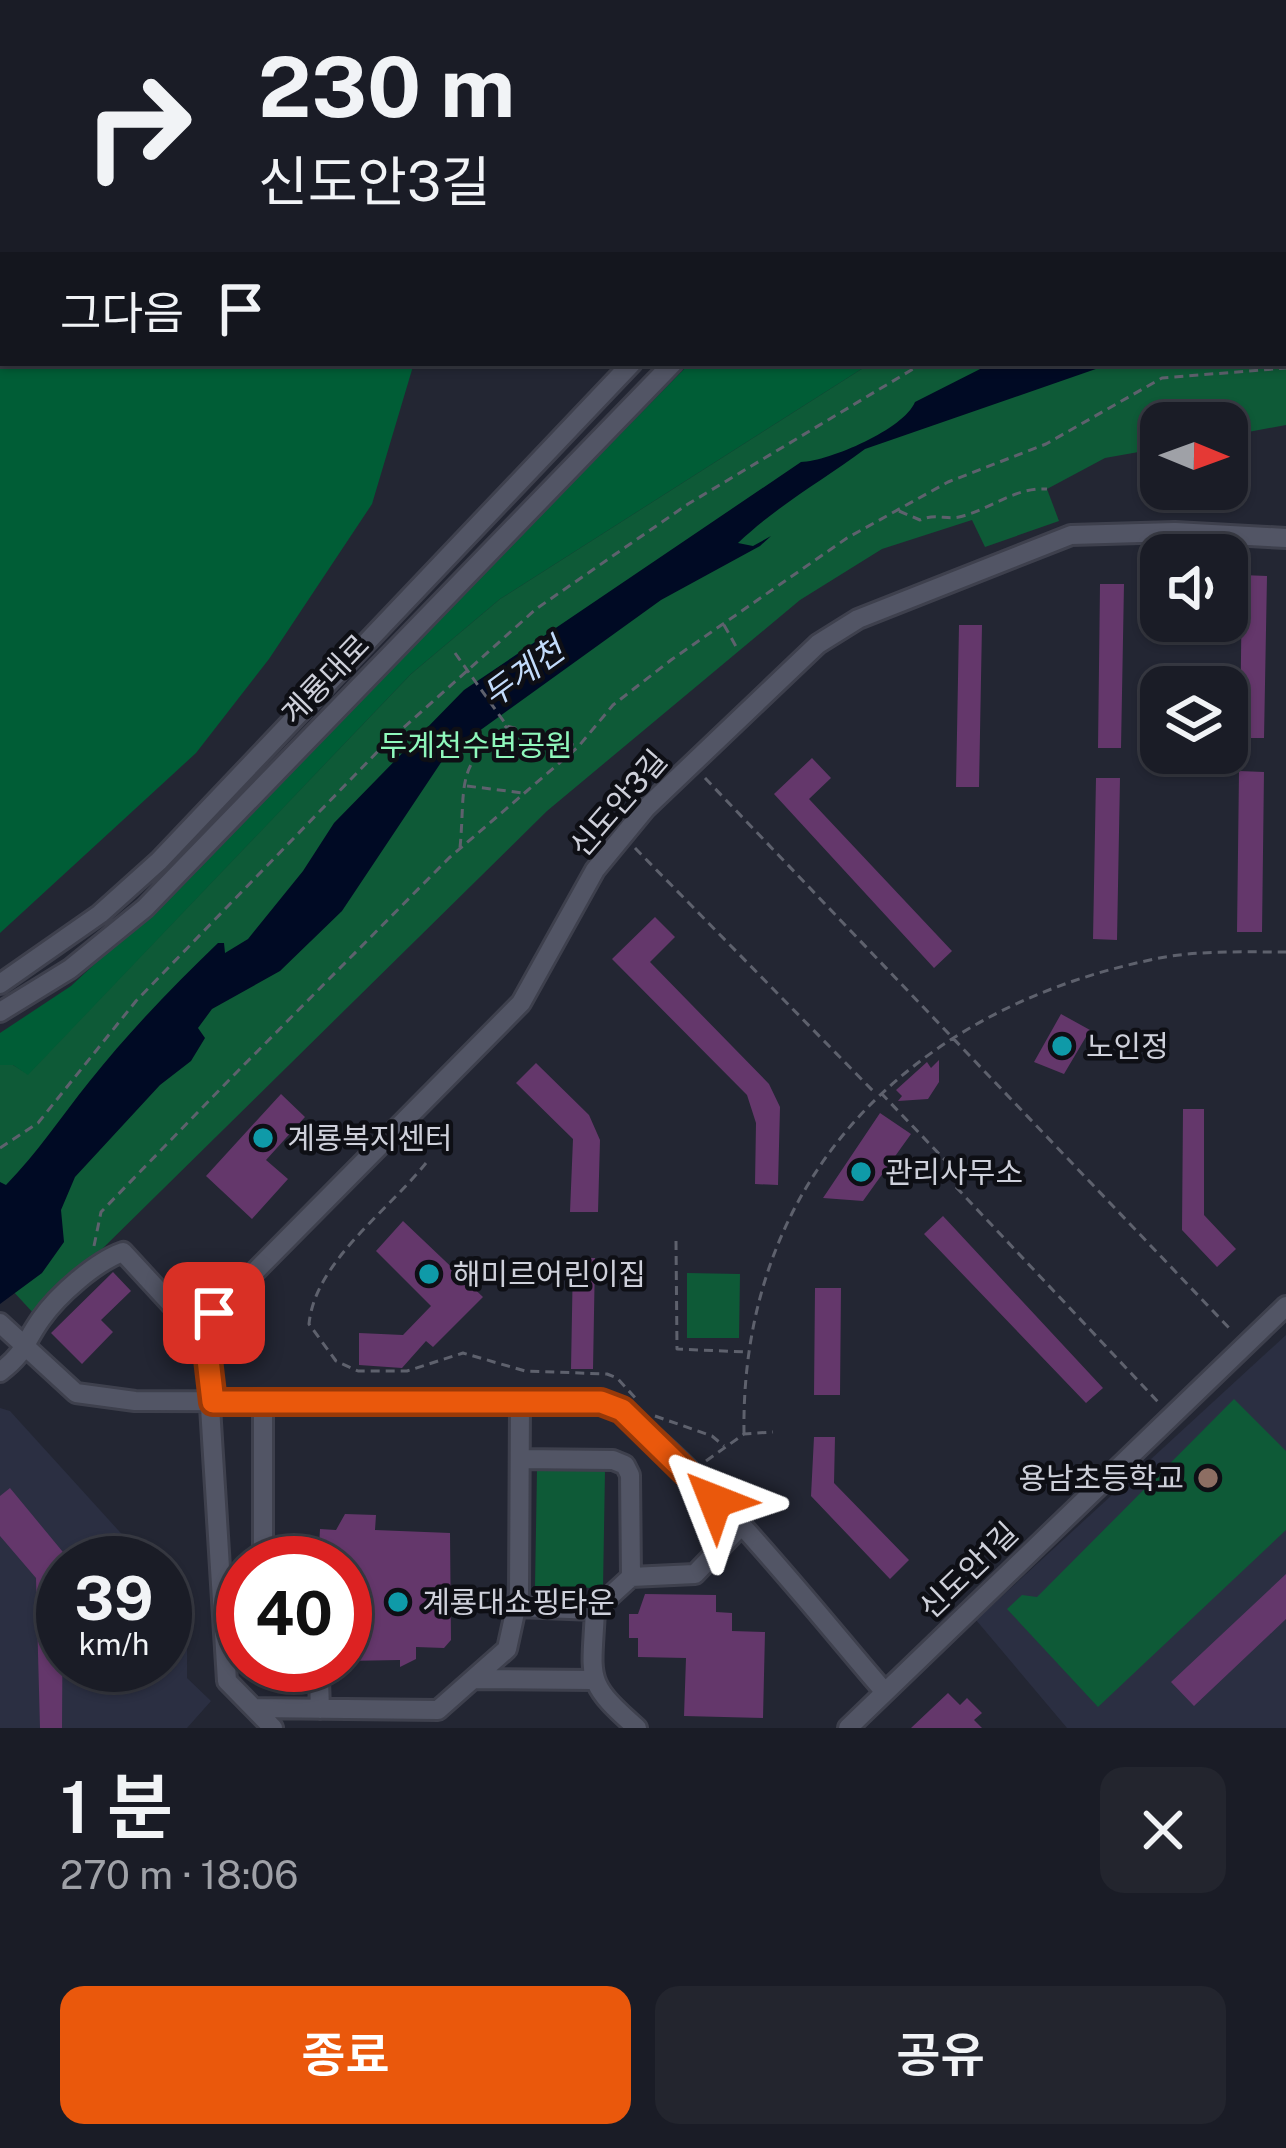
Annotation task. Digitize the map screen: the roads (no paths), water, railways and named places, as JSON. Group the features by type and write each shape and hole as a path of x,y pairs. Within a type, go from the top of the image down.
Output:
{"street":[{"name":"계룡대로","path":"0,984 100,914 159,861 629,366"},
{"name":"계룡대로","path":"0,1012 70,969 145,908 670,366"},
{"name":"신도안3길","path":"206,1342 214,1313 521,1004 595,871 623,836 818,644 858,619 1071,535 1155,532 1286,538"},
{"path":"0,1372 13,1337 41,1319 91,1271 123,1252 206,1342 227,1682 273,1728"},
{"name":"신도안1길","path":"848,1728 1286,1306"},
{"path":"13,1337 76,1393 262,1403 601,1402 622,1410 740,1527 884,1691"},
{"path":"262,1403 263,1536"},
{"path":"254,1708 438,1710 507,1649 517,1607 520,1404"},
{"path":"520,1459 614,1460 625,1465 630,1475 631,1577"},
{"path":"637,1728 598,1694 592,1680 596,1610 631,1577 695,1574 740,1527"},
{"path":"517,1607 596,1610"},
{"path":"476,1678 592,1680"},
{"path":"319,1692 320,1709"}],"water":[{"name":"두계천","path":"986,366 1104,366 865,449 738,543 753,546 771,536 760,546 661,600 446,755 342,911 280,971 212,1009 198,1028 205,1038 191,1061 160,1085 75,1177 61,1210 64,1242 42,1273 0,1304 0,1182 6,1185 18,1173 119,1046 201,959 218,943 224,943 225,953 248,939 303,871 334,823 464,690 801,462 865,442 897,423 915,402"}],"place":[{"name":"노인정","path":"1062,1046"},
{"name":"계룡복지센터","path":"263,1138"},
{"name":"관리사무소","path":"861,1172"},
{"name":"해미르어린이집","path":"429,1274"},
{"name":"용남초등학교","path":"1208,1478"},
{"name":"계룡대쇼핑타운","path":"398,1602"}],"park label":[{"name":"두계천수변공원","path":"476,745"}]}
